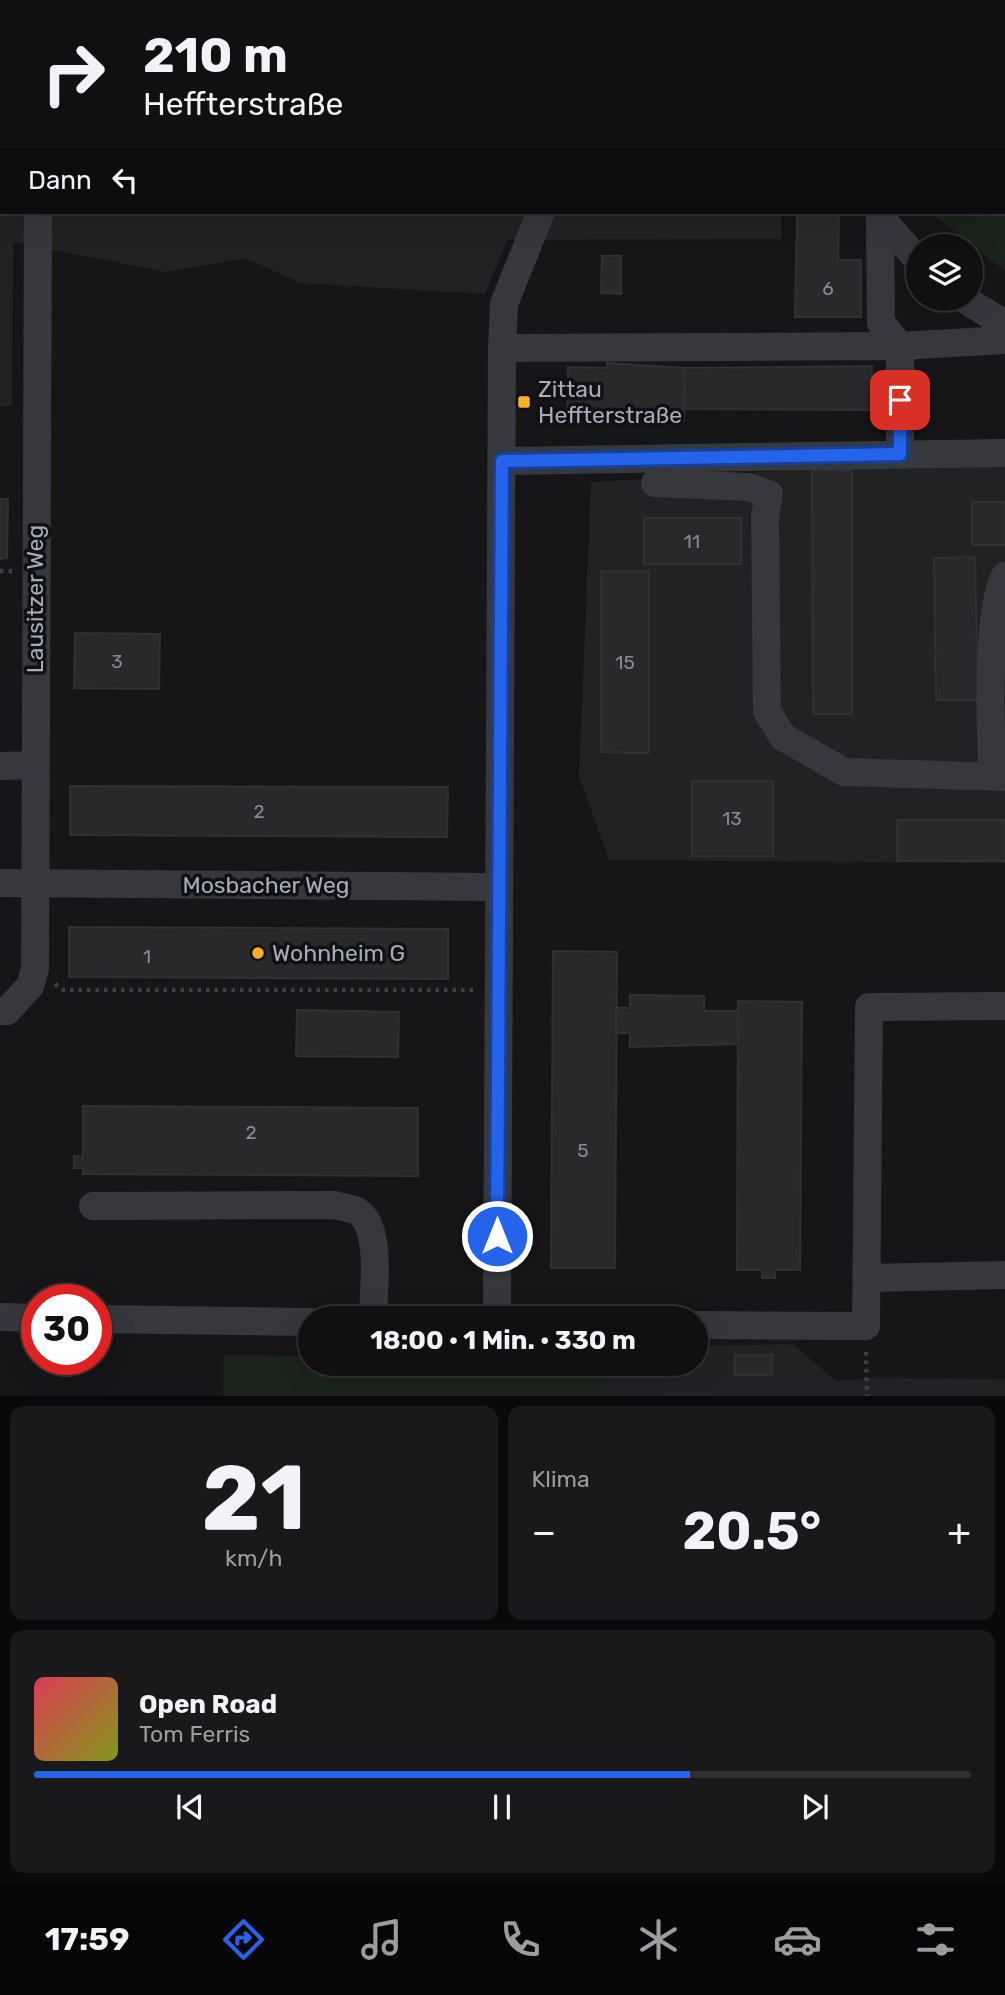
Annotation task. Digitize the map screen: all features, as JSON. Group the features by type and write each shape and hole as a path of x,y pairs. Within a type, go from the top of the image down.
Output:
{"street":[{"name":"Lausitzer Weg","path":"33,977 38,214"},
{"path":"497,1306 502,348 504,304 540,214"},
{"path":"880,214 906,245"},
{"path":"880,214 881,323 900,346 900,454"},
{"path":"983,311 1005,324"},
{"path":"502,348 900,346 1005,340"},
{"path":"502,461 1005,453"},
{"path":"655,483 748,487 769,494 765,516 767,711 783,737 844,772 1005,777"},
{"path":"1005,576 995,597 991,729 992,761 1005,771"},
{"path":"0,766 34,765"},
{"name":"Mosbacher Weg","path":"0,883 498,887"},
{"path":"0,1011 7,1011 33,977"},
{"path":"708,1325 866,1326 869,1007 1005,1006"},
{"path":"93,1206 335,1206 357,1211 369,1225 373,1239 373,1306"},
{"path":"868,1278 1005,1275"},
{"path":"0,1317 21,1318"},
{"path":"112,1319 298,1322"}],"path":[{"path":"33,977 63,990 443,990"},
{"path":"866,1326 867,1396"}],"shaded area":[{"path":"0,214 781,214 781,239 507,240 485,294 300,283 245,258 166,272 13,242 12,406 0,406"},
{"path":"933,214 1005,214 1005,271 983,254 983,234 958,234"},
{"path":"1005,465 1005,863 609,860 579,776 591,482 866,466"},
{"path":"793,1344 836,1381 875,1378 1005,1379 1005,1396 605,1396 606,1376 708,1376 708,1346"},
{"path":"224,1355 298,1356 298,1376 606,1376 605,1396 223,1396"}],"building":[{"path":"797,214 839,214 838,260 861,260 861,317 795,317"},
{"path":"602,256 621,256 621,294 601,293"},
{"path":"607,363 685,368 684,421 609,423 609,419 567,419 568,367 607,368"},
{"path":"872,366 871,410 684,409 685,368"},
{"path":"812,470 852,470 852,714 813,714"},
{"path":"0,499 8,499 7,558 0,559"},
{"path":"972,502 1005,502 1005,545 972,545"},
{"path":"644,518 741,518 741,564 644,564"},
{"path":"975,557 978,700 936,700 934,558"},
{"path":"601,571 649,571 649,753 601,752"},
{"path":"75,633 160,634 159,689 74,688"},
{"path":"692,781 773,781 773,856 692,856"},
{"path":"70,786 448,787 447,837 70,835"},
{"path":"897,820 1005,820 1005,861 897,861"},
{"name":"Wohnheim G","path":"69,927 448,929 448,979 69,977"},
{"path":"553,951 617,952 615,1268 551,1268"},
{"path":"630,995 704,996 704,1011 738,1011 738,1044 630,1047 630,1033 616,1033 616,1008 630,1008"},
{"path":"738,1001 802,1002 800,1270 775,1270 775,1278 762,1278 762,1270 737,1270"},
{"path":"297,1010 399,1012 398,1057 296,1056"},
{"path":"83,1106 418,1108 418,1176 83,1174 83,1168 74,1168 74,1156 83,1157"},
{"path":"735,1355 773,1355 772,1375 734,1375"}],"place":[{"name":"Zittau Heffterstraße","path":"524,402"},
{"name":"Wohnheim G","path":"258,953"}],"route":[{"path":"497,1236 502,461 900,454 900,400"}]}
